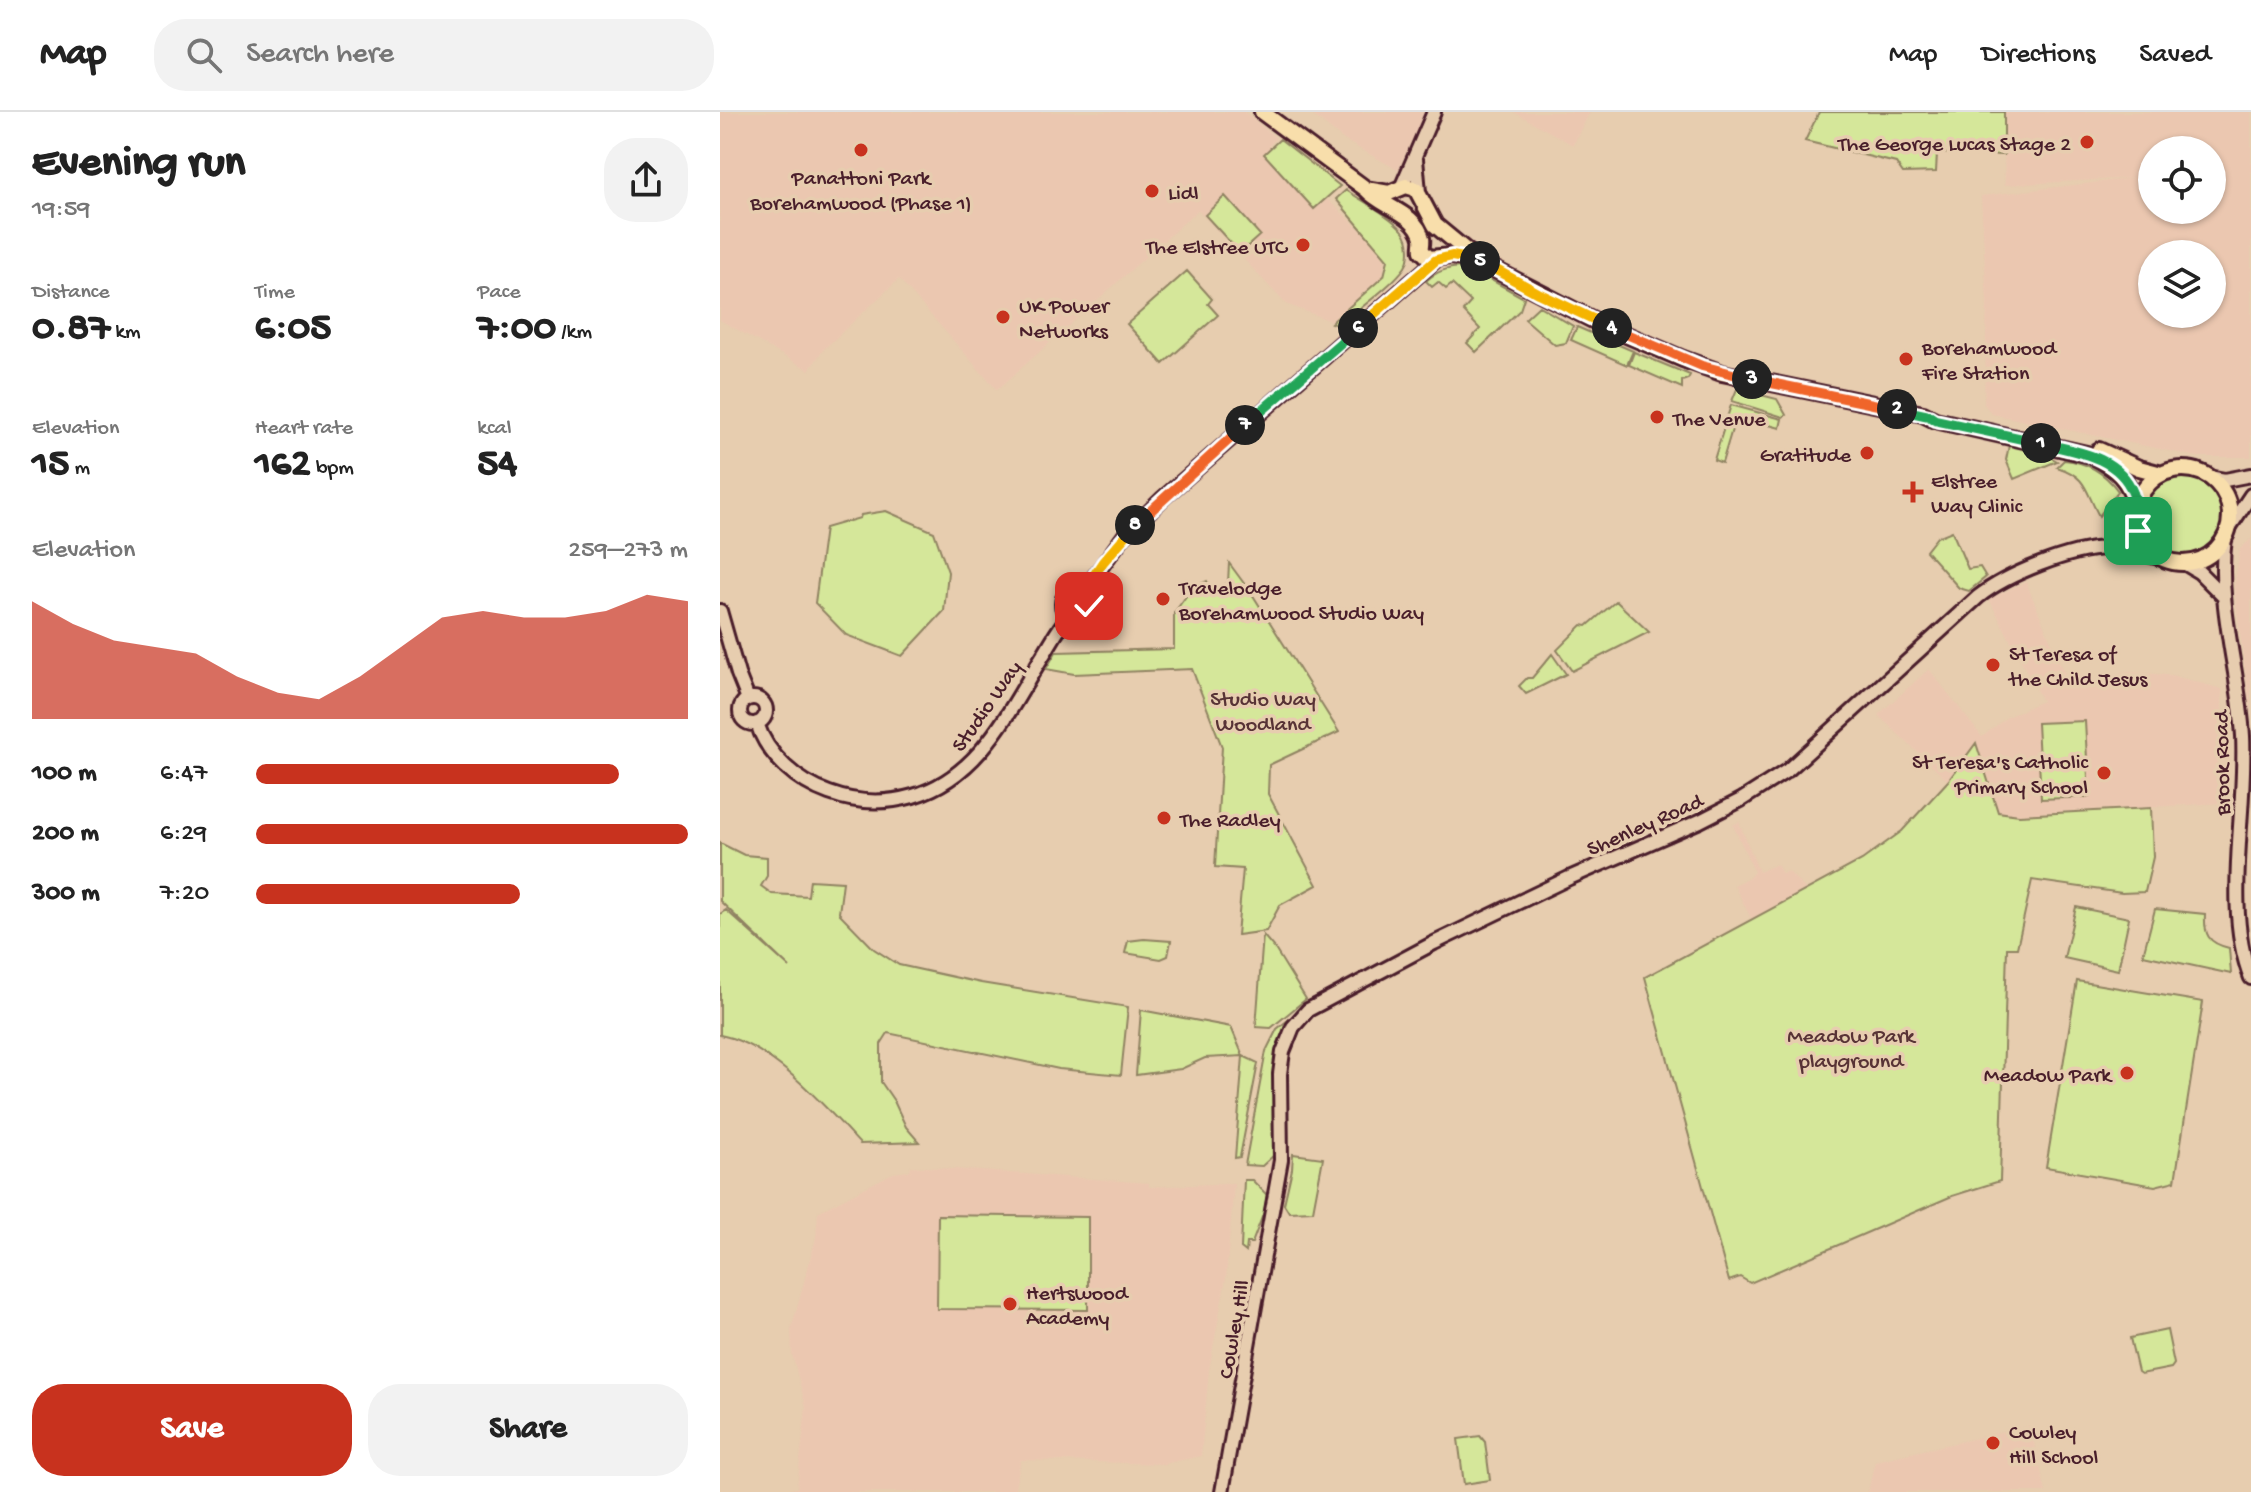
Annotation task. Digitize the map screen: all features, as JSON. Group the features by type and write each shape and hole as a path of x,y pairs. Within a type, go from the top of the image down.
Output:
{"main road":[{"path":"1262,112 1384,205 1401,212 1416,212 1421,198"},
{"path":"1366,189 1389,193 1411,186 1449,246 1438,259"},
{"path":"1399,189 1394,201 1413,223 1429,258 1452,256 1480,262"},
{"path":"1422,245 1432,232 1444,234 1480,262 1565,307 1702,366 2091,455 2122,475 2133,492 2143,542 2163,559 2184,563 2203,559 2220,546 2227,533 2229,506 2226,495 2209,477 2188,469 2158,473 2093,448 1981,421 1936,413 1929,416"},
{"path":"2136,513 2146,486 2158,473"}],"street":[{"path":"1399,189 1416,159 1434,112"},
{"path":"1416,159 1421,198"},
{"path":"1408,281 1422,245"},
{"path":"1083,592 1124,536 1163,498 1408,281 1438,259"},
{"path":"2209,477 2225,480 2251,475"},
{"path":"2227,533 2251,495"},
{"path":"2109,547 2136,513"},
{"name":"Brook Road","path":"2227,533 2222,595 2238,682 2243,740 2237,922 2251,978"},
{"name":"Shenley Road","path":"1279,1172 1283,1052 1293,1027 1308,1010 1434,943 1741,800 1788,770 1996,584 2038,566 2109,547 2163,559"},
{"path":"2184,563 2199,572 2222,595"},
{"path":"1070,591 1083,592 1089,602 1087,612 1077,618 1069,616 1062,605 1064,596 1070,591"},
{"name":"Studio Way","path":"720,611 748,699 759,699 765,705 766,713 757,723 770,750 786,767 824,791 858,801 880,802 922,793 951,779 975,759 1069,616"},
{"name":"Cowley Hill","path":"1222,1492 1279,1172"}],"shaded area":[{"path":"720,112 1244,112 1276,138 1269,146 1363,232 1385,259 1383,276 1331,321 1286,304 1198,210 997,390 899,279 824,349 809,370 720,320"},
{"path":"1309,112 1425,112 1398,170 1344,140"},
{"path":"1514,112 1590,112 1573,145"},
{"path":"2003,112 2251,112 2251,457 2198,457 1992,414 1984,404 1987,303 1981,196 2134,178 2005,185"},
{"path":"2251,539 2251,714 2234,588 2240,549"},
{"name":"St Teresa's Catholic Primary School","path":"2026,582 2070,687 2127,672 2171,675 2222,689 2223,803 2019,814 1998,812 1976,744 1948,781 1878,715 1929,669 1982,737 2007,717 2042,701 1989,599"},
{"path":"1739,822 1759,872 1777,864 1782,874 1788,871 1807,891 1752,920 1734,885 1754,871 1733,825"},
{"name":"Hertswood Academy","path":"911,1166 1149,1183 1149,1187 1234,1183 1226,1278 1209,1370 1201,1456 1163,1464 1021,1460 1014,1492 777,1492 797,1488 806,1407 792,1354 791,1330 816,1238 818,1212 893,1173 910,1171"},
{"name":"Cowley Hill School","path":"2030,1426 2046,1492 1868,1492 1875,1461"}],"green space":[{"path":"1819,112 2004,112 2004,155 1937,153 1936,172 1903,173 1896,163 1805,141"},
{"path":"1280,139 1340,186 1314,209 1264,154"},
{"path":"1346,190 1398,225 1407,239 1409,254 1399,274 1339,326 1331,323 1384,276 1388,260 1336,199"},
{"path":"1225,196 1260,235 1240,253 1205,215"},
{"path":"1461,267 1475,271 1524,298 1520,310 1476,352 1467,343 1480,329 1463,311 1471,302 1452,284 1446,289 1438,282 1432,287 1426,281 1442,271"},
{"path":"1187,271 1212,299 1208,304 1218,315 1163,364 1127,324"},
{"path":"1539,306 1573,326 1566,343 1555,345 1525,319"},
{"path":"1577,327 1633,351 1627,365 1571,340"},
{"path":"1634,352 1690,375 1682,381 1682,388 1629,365"},
{"path":"1737,389 1777,399 1786,415 1783,417 1732,401"},
{"path":"1731,405 1782,419 1780,428 1736,416 1722,463 1714,460"},
{"path":"2009,445 2045,454 2057,461 2014,479 2006,460"},
{"path":"2064,460 2095,470 2118,491 2099,516 2080,480 2057,467"},
{"path":"2186,476 2203,483 2213,492 2220,504 2222,518 2215,538 2199,552 2181,554 2164,548 2151,535 2144,518 2146,501 2159,486"},
{"path":"886,511 934,532 948,572 944,611 902,656 846,635 815,603 825,528 860,518 861,515"},
{"path":"1952,531 1968,569 1980,567 1986,577 1969,591 1959,588 1926,551 1937,537"},
{"name":"Studio Way Woodland","path":"1229,563 1254,597 1339,732 1269,765 1268,794 1317,885 1280,905 1266,931 1237,935 1243,869 1215,867 1222,747 1192,669 1074,674 1046,669 1056,652 1174,649 1174,613 1192,588 1207,581 1211,590 1228,583"},
{"path":"1616,601 1649,632 1572,671 1557,650 1582,625 1587,626"},
{"path":"1552,654 1566,674 1526,694 1519,686 1527,678 1532,678"},
{"path":"2085,721 2089,797 2041,799 2037,723"},
{"name":"Meadow Park","path":"1976,743 1998,812 2019,815 2151,808 2153,857 2145,892 2122,893 2032,880 2017,948 2007,948 2000,1181 1952,1196 1750,1283 1740,1277 1729,1281 1645,977 1862,860 1902,831 1948,781"},
{"path":"720,843 744,855 767,857 767,876 761,886 772,894 808,896 810,880 843,882 839,913 874,949 899,965 981,983 1128,1007 1121,1075 1059,1069 888,1033 881,1044 881,1082 906,1127 919,1142 860,1144 814,1095 778,1064 740,1041 720,1035 720,914 726,910 790,968 720,901"},
{"path":"2076,907 2129,918 2118,970 2064,958"},
{"path":"2155,909 2205,914 2209,937 2216,944 2229,948 2231,974 2143,955"},
{"path":"1263,935 1306,999 1271,1028 1256,1027"},
{"path":"1128,941 1171,941 1168,956 1161,959 1125,953"},
{"name":"Meadow Park","path":"2077,981 2203,1002 2175,1181 2155,1186 2046,1167"},
{"path":"1141,1010 1231,1027 1243,1056 1205,1058 1181,1069 1136,1075"},
{"path":"1298,1012 1286,1029 1274,1155 1262,1166 1245,1165 1266,1051 1277,1029"},
{"path":"1243,1056 1258,1063 1240,1157 1235,1158"},
{"path":"1293,1154 1323,1158 1313,1211 1289,1212 1284,1204"},
{"path":"1244,1180 1252,1180 1267,1195 1264,1212 1252,1243 1247,1243 1246,1252 1241,1248"},
{"path":"938,1215 1088,1217 1088,1310 937,1309"},
{"path":"2167,1330 2174,1364 2171,1368 2141,1374 2130,1338"},
{"path":"1480,1436 1485,1442 1490,1480 1464,1484 1458,1439"}],"place":[{"name":"The George Lucas Stage 2","path":"2087,142"},
{"name":"Panattoni Park Borehamwood (Phase 1)","path":"861,150"},
{"name":"Lidl","path":"1152,191"},
{"name":"The Elstree UTC","path":"1303,245"},
{"name":"UK Power Networks","path":"1003,317"},
{"name":"Borehamwood Fire Station","path":"1906,359"},
{"name":"The Venue","path":"1657,417"},
{"name":"Gratitude","path":"1867,453"},
{"name":"Elstree Way Clinic","path":"1913,492"},
{"name":"Travelodge Borehamwood Studio Way","path":"1163,599"},
{"name":"St Teresa of the Child Jesus","path":"1993,665"},
{"name":"St Teresa's Catholic Primary School","path":"2104,773"},
{"name":"The Radley","path":"1164,818"},
{"name":"Meadow Park","path":"2127,1073"},
{"name":"Hertswood Academy","path":"1010,1304"},
{"name":"Cowley Hill School","path":"1993,1443"}],"route":[{"path":"1089,606 1083,592 1103,562 1124,536 1163,498 1408,281 1436,260 1452,256 1480,262 1601,324 1722,373 1916,413 2091,455 2122,475 2133,492 2138,531"}],"park label":[{"name":"Meadow Park playground","path":"1851,1046"}]}
